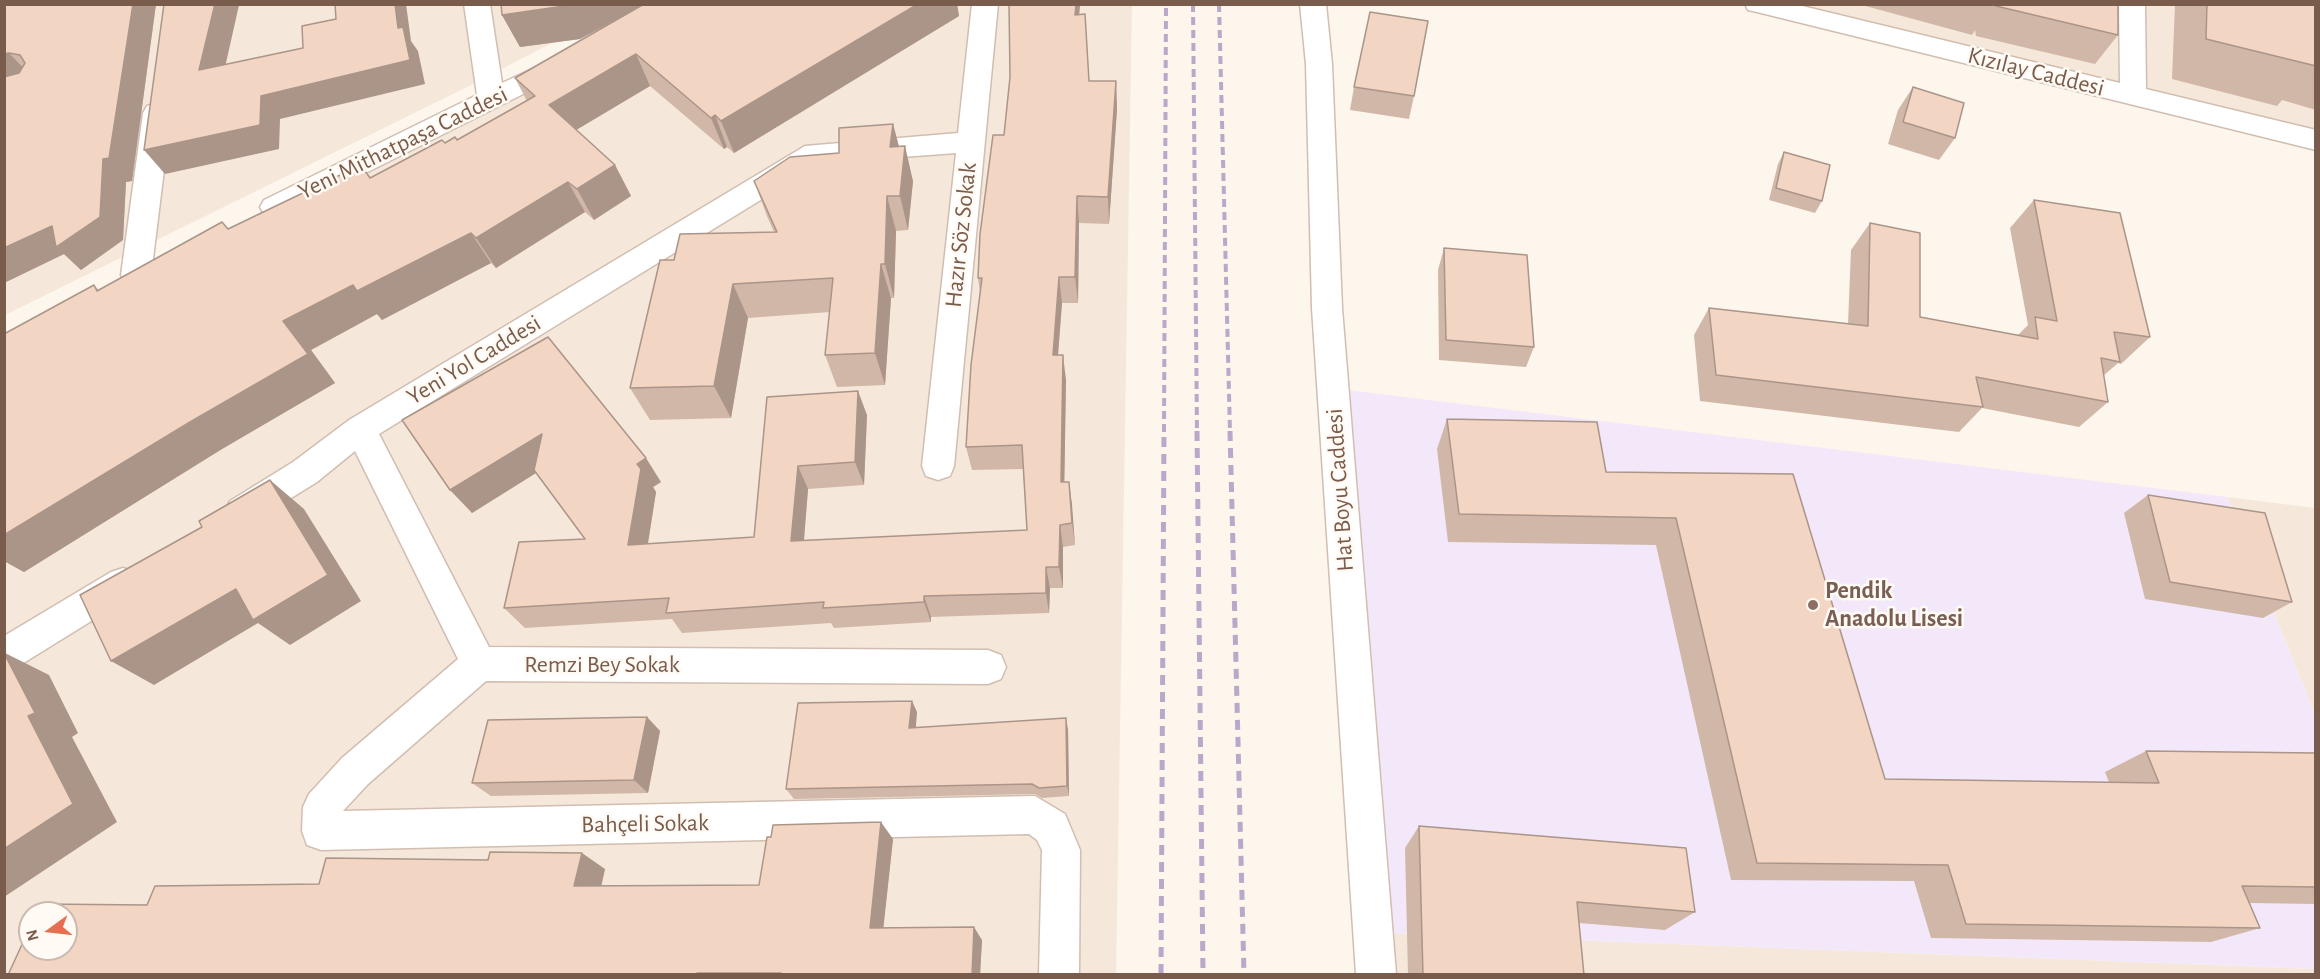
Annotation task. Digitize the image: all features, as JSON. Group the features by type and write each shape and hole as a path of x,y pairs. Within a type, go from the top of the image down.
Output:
{"street":[{"path":"477,4 490,100"},
{"name":"Hazır Söz Sokak","path":"938,466 985,4"},
{"name":"Hat Boyu Caddesi","path":"1312,4 1319,64 1327,308 1376,975"},
{"name":"Kızılay Caddesi","path":"1757,4 2316,140"},
{"path":"2132,4 2133,95"},
{"name":"Yeni Mithatpaşa Caddesi","path":"254,217 579,55"},
{"path":"160,87 126,280 168,259"},
{"name":"Yeni Yol Caddesi","path":"215,527 305,472 360,429 815,153 971,142"},
{"path":"360,429 479,664"},
{"path":"4,655 145,570"},
{"name":"Remzi Bey Sokak","path":"479,664 988,667"},
{"name":"Bahçeli Sokak","path":"479,664 355,771 322,807 321,831 1035,815 1051,827 1061,850 1059,975"}],"shaded area":[{"path":"5,5 625,5 469,86 5,315"},
{"path":"700,5 1132,5 1116,974 5,974 4,355"},
{"path":"1748,5 2315,5 2315,145"},
{"name":"Pendik Anadolu Lisesi","path":"1347,390 2227,497 2315,714 2315,969 1365,932"},
{"path":"2227,497 2315,508 2315,714"},
{"path":"1365,932 2315,969 2316,974 1369,974"}],"building":[{"path":"4,4 133,4 109,158 103,159 100,217 56,247 52,226 4,248 4,77 19,73 25,63 20,55 4,54"},
{"path":"164,4 215,4 199,70 303,48 302,26 336,19 335,4 395,4 398,28 403,27 410,60 261,96 260,125 144,150"},
{"path":"501,4 568,4 502,15"},
{"path":"644,4 918,4 721,121 715,115 711,118 636,54 549,105 615,165 577,189 568,182 476,238 471,233 357,291 353,285 283,321 308,354 190,422 4,535 4,334 94,285 97,291 222,222 228,229 361,165 370,178 442,140 445,143 455,137 457,140 535,96 515,78"},
{"path":"1009,4 1076,4 1075,15 1085,14 1089,81 1116,81 1108,197 1077,196 1075,277 1059,277 1053,355 1063,355 1061,482 1069,482 1072,523 1060,525 1059,567 1046,567 1046,593 924,596 924,602 823,608 824,602 666,613 669,598 504,608 519,542 585,539 534,470 542,434 450,490 402,420 548,337 646,458 637,464 641,469 628,545 754,537 767,397 858,391 855,462 798,466 791,541 1027,530 1022,445 966,447 971,365 982,278 978,278 980,234 993,135 1004,135 1010,77"},
{"path":"1996,4 2118,4 2118,35 1996,6"},
{"path":"2207,4 2316,4 2316,66 2206,39"},
{"path":"1370,12 1428,21 1414,96 1354,87"},
{"path":"1913,87 1964,103 1955,138 1903,122"},
{"path":"893,124 890,147 905,146 900,196 887,196 885,264 881,264 875,353 825,355 833,278 733,284 714,386 630,388 660,260 674,260 680,234 777,232 754,181 790,157 839,153 839,128"},
{"path":"1784,152 1830,165 1822,201 1776,188"},
{"path":"2034,200 2120,213 2150,337 2114,332 2120,362 2101,358 2108,402 1976,377 1983,407 1716,375 1709,308 1868,326 1870,223 1920,233 1920,317 2038,339 2035,317 2057,321"},
{"path":"1444,248 1527,255 1534,347 1446,340"},
{"path":"1447,419 1597,422 1606,472 1793,474 1885,779 2159,783 2146,751 2316,753 2316,887 2242,886 2260,928 1966,924 1948,865 1757,863 1676,518 1459,514"},
{"path":"270,480 328,575 253,620 236,589 111,661 80,595 202,527 199,521"},
{"path":"2148,495 2265,513 2292,602 2170,582"},
{"path":"4,653 35,713 28,716 73,804 4,849"},
{"path":"912,701 909,728 1066,718 1067,786 1039,788 1032,784 786,789 798,703"},
{"path":"647,717 634,780 472,783 488,720"},
{"path":"881,822 870,928 974,927 972,975 697,973 697,975 8,975 18,953 18,961 78,961 78,904 147,905 155,886 319,884 326,858 488,860 490,852 582,853 574,886 759,885 767,837 771,837 773,825"},
{"path":"1419,826 1686,848 1695,912 1577,902 1584,975 1423,975"}],"railway":[{"path":"1164,432 1166,4"},
{"path":"1193,4 1197,432"},
{"path":"1219,4 1230,432"},
{"path":"1161,974 1164,431"},
{"path":"1197,431 1203,974"},
{"path":"1230,431 1244,974"}],"place":[{"name":"Pendik Anadolu Lisesi","path":"1813,605"}]}
